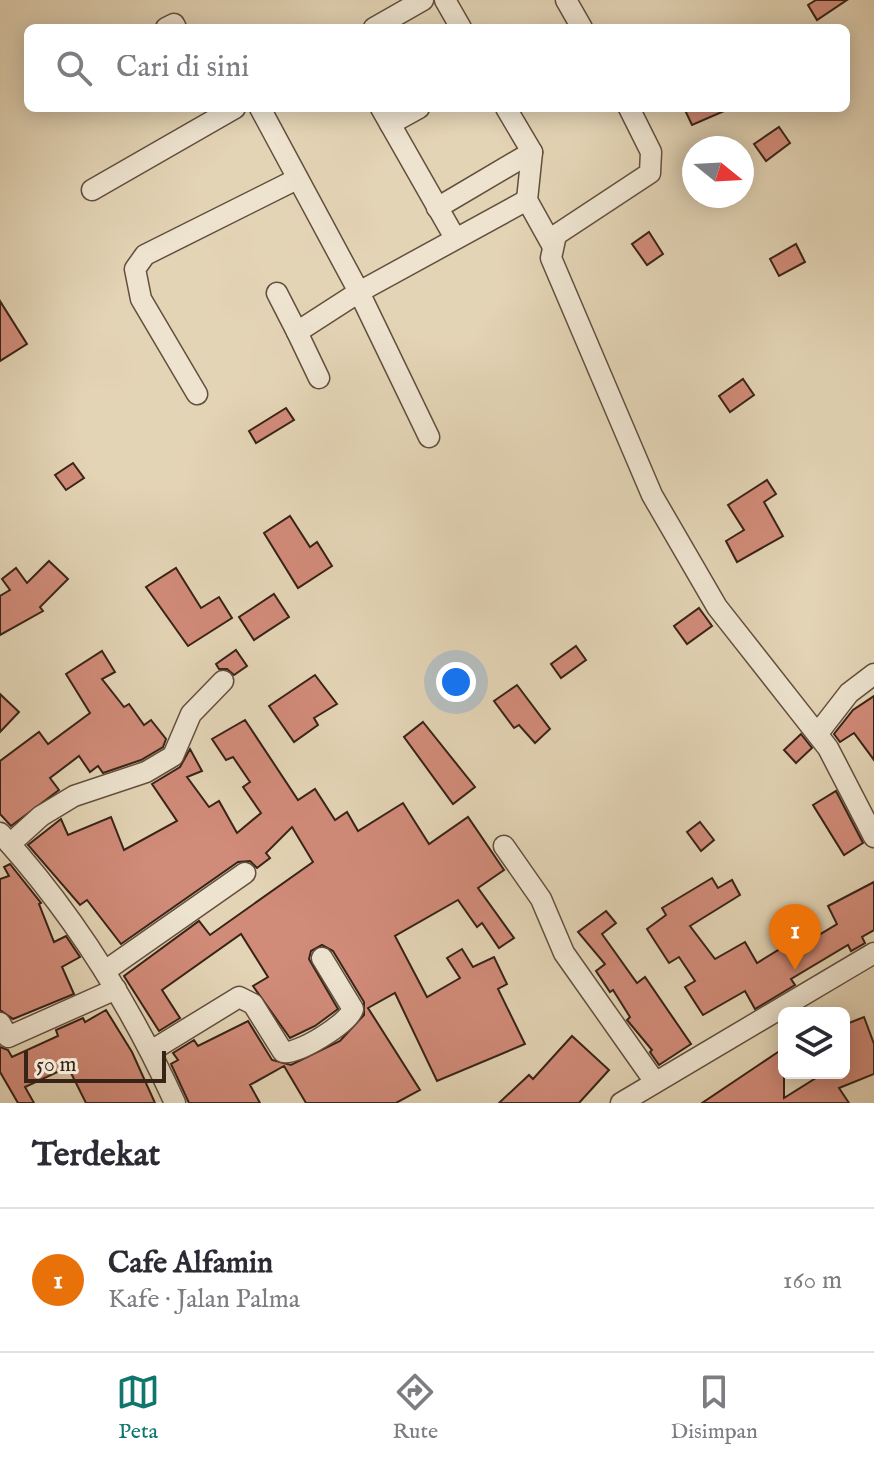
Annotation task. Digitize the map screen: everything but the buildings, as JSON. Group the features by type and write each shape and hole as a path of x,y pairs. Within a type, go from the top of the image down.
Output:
{"street":[{"path":"381,24 423,0"},
{"path":"445,0 459,24"},
{"path":"566,0 580,24"},
{"path":"92,190 223,112"},
{"path":"262,112 359,292 429,437"},
{"path":"508,112 532,152 527,200 552,245"},
{"path":"631,112 651,152 650,173 556,235 551,258 652,495 717,607 818,733 874,837"},
{"path":"386,116 455,238"},
{"path":"437,208 532,152"},
{"path":"197,394 141,299 135,269 145,255 297,179"},
{"path":"297,332 359,292 527,200"},
{"path":"277,293 319,378"},
{"path":"818,733 849,693 874,674"},
{"path":"171,1102 151,1051 110,980 46,884 5,838 74,796 146,772 173,756 191,714 223,681"},
{"path":"504,846 541,899 564,953 655,1082"},
{"path":"3,1034 110,980 245,873"},
{"path":"621,1103 874,953"},
{"path":"151,1051 239,997 253,1004 283,1052 294,1053 338,1026 353,1009 322,958"}],"place":[{"name":"Cafe Alfamin","path":"795,970"}]}
